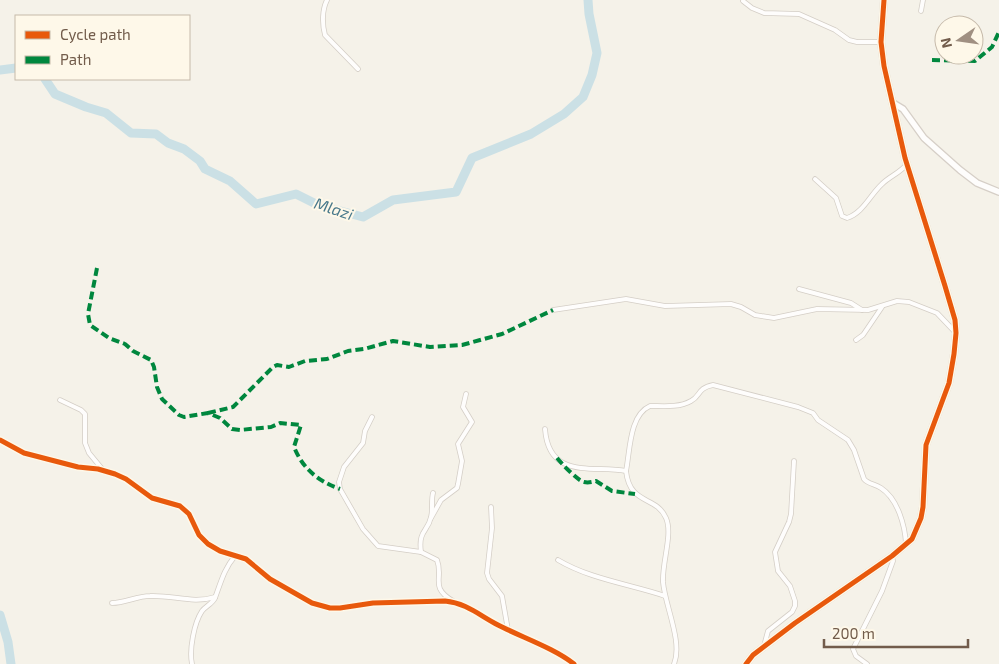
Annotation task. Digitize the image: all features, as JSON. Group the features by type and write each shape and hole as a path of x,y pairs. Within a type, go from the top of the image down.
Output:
{"street":[{"path":"327,0 324,9 323,28 325,34 358,69"},
{"path":"746,664 764,646 892,556 912,539 921,518 926,445 948,382 956,333 955,320 907,164 884,66 881,42 884,0"},
{"path":"921,11 923,0"},
{"path":"743,1 752,8 764,13 799,14 835,30 849,40 881,42"},
{"path":"893,103 903,109 924,138 960,170 977,183 999,192"},
{"path":"815,179 836,198 842,216 847,218 861,208 881,184 900,172 907,164"},
{"path":"798,289 851,303 862,310"},
{"path":"552,310 626,298 672,306 730,304 741,307 754,315 774,318 817,309 862,310 902,301 937,313 956,333"},
{"path":"856,340 862,335 882,307"},
{"path":"674,664 677,652 665,596 663,572 668,532 667,521 658,508 630,489 626,471 634,424 638,415 645,408 686,403 693,400 705,387 713,385 806,409 848,440 854,450 866,482 886,491 896,506 905,531 906,544"},
{"path":"421,552 420,539 422,532 439,503 456,488 460,480 462,457 458,444 472,422 463,407 466,394"},
{"path":"60,400 82,410 85,414 85,444 103,470"},
{"path":"372,417 365,431 363,444 344,467 339,482 340,489 371,540 378,546 421,552 437,560 439,566 438,581 444,594 455,602 472,609 508,630 559,654 571,663"},
{"path":"545,429 549,448 568,466 626,471"},
{"path":"0,440 24,453 78,467 103,470 122,476 152,498 180,506 191,517 202,540 235,556 246,559 270,579 312,603 340,608 373,603 455,602"},
{"path":"764,646 768,632 792,612 795,606 790,586 778,571 775,552 791,514 794,461"},
{"path":"431,518 432,492"},
{"path":"491,507 492,528 487,573 489,579 502,596 508,630"},
{"path":"192,664 193,635 201,613 212,603 224,572 235,556"},
{"path":"867,664 856,656 853,649 882,591 893,560 892,556"},
{"path":"558,560 591,575 665,596"},
{"path":"112,603 149,596 171,596 202,601 215,597"}],"waterway":[{"name":"Mlazi","path":"46,80 55,94 106,113 131,133 156,134 168,143 184,149 200,161 205,169 230,181 256,204 296,194 318,205 363,217 393,200 456,192 472,158 531,134 564,114 583,97 592,75 597,53 588,0"},
{"name":"Mlazi","path":"0,70 15,68"},
{"name":"Mlazi","path":"0,615 8,642 11,664"}],"marked path":[{"path":"932,60 975,61 992,47 999,32"},
{"path":"97,268 88,314 90,325 109,338 125,344 133,351 151,360 157,387 162,399 179,415 184,417 208,413 220,418 232,429 240,430 271,427 280,423 301,425 294,447 302,462 318,478 340,489"},
{"path":"208,413 233,407 277,365 289,367 305,361 327,359 348,351 364,349 393,341 430,347 462,345 502,334 553,310"},
{"path":"557,458 581,481 596,481 612,491 635,494"}],"cycle path":[{"path":"746,664 753,655 795,623 892,556 912,539 921,518 926,445 949,383 956,333 955,320 905,158 884,66 881,42 884,0"},
{"path":"0,440 24,453 115,474 126,479 152,498 180,506 189,514 199,535 208,544 220,551 246,559 270,579 312,603 330,608 340,608 373,603 453,602 547,648 574,664"}]}
